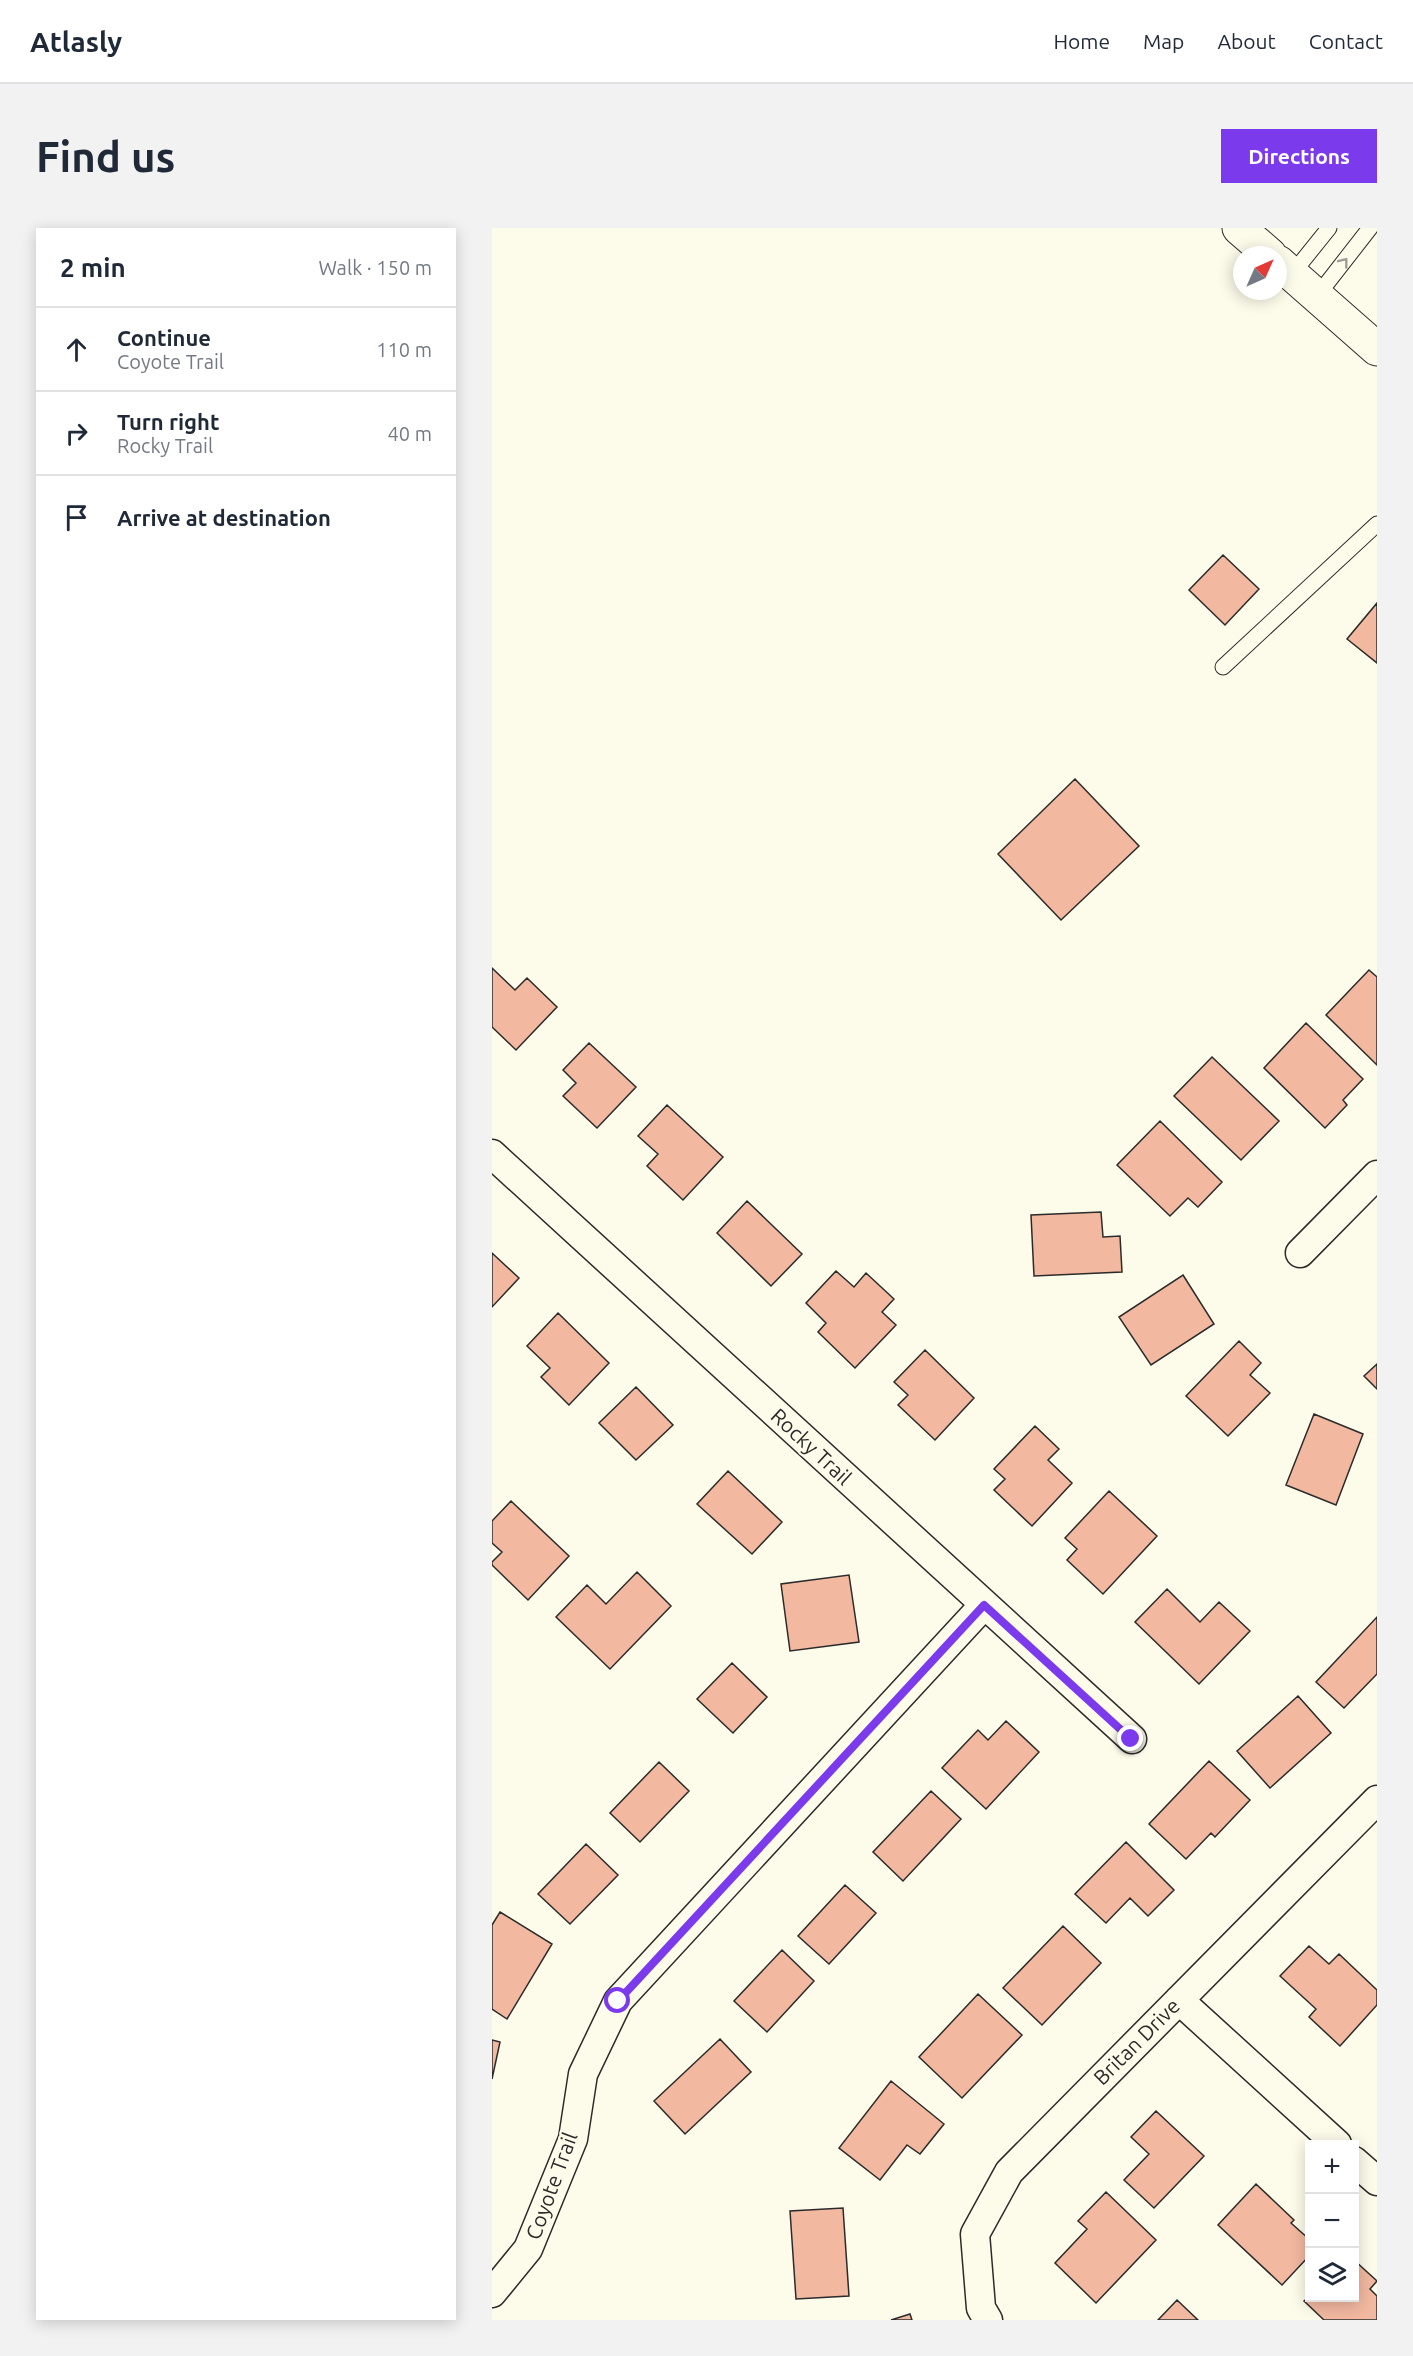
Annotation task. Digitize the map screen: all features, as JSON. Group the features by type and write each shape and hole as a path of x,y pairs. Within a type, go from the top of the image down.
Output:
{"street":[{"path":"1239,228 1260,246"},
{"path":"1287,270 1377,349"},
{"name":"Rocky Trail","path":"492,1154 1131,1739"},
{"path":"1300,1254 1377,1175"},
{"name":"Coyote Trail","path":"492,2293 528,2249 573,2139 583,2074 618,2001 984,1605"},
{"name":"Britan Drive","path":"988,2320 981,2308 975,2234 1009,2172 1377,1800"},
{"path":"1179,2000 1332,2140"},
{"path":"1359,2165 1377,2181"}],"lane":[{"path":"1287,259 1329,228"},
{"path":"1317,296 1370,228"},
{"path":"1223,666 1377,524"}],"building":[{"path":"1223,555 1259,589 1225,625 1189,590"},
{"path":"1377,603 1377,663 1347,639"},
{"path":"1075,779 1139,846 1061,920 998,854"},
{"path":"492,968 515,990 527,978 557,1007 516,1050 492,1027"},
{"path":"1369,970 1377,977 1377,1065 1326,1015"},
{"path":"1306,1023 1363,1079 1343,1100 1347,1105 1325,1128 1264,1068"},
{"path":"589,1043 636,1087 597,1128 563,1096 576,1083 563,1070"},
{"path":"1212,1057 1279,1121 1241,1160 1174,1096"},
{"path":"667,1105 723,1157 683,1200 647,1166 658,1154 638,1136"},
{"path":"1160,1121 1222,1182 1198,1207 1188,1198 1170,1216 1117,1165"},
{"path":"747,1201 802,1254 771,1286 717,1233"},
{"path":"1101,1212 1103,1237 1120,1236 1122,1272 1034,1276 1031,1215"},
{"path":"492,1253 519,1278 492,1307"},
{"path":"836,1271 854,1287 866,1273 894,1299 882,1312 896,1325 855,1368 818,1332 826,1323 806,1303"},
{"path":"1183,1275 1214,1324 1151,1365 1119,1317"},
{"path":"558,1313 609,1363 569,1405 541,1377 550,1368 527,1346"},
{"path":"1239,1341 1261,1363 1250,1375 1270,1393 1228,1436 1186,1396"},
{"path":"925,1350 974,1398 935,1440 898,1405 908,1395 894,1382"},
{"path":"1377,1364 1377,1389 1364,1376"},
{"path":"636,1387 673,1425 636,1460 599,1423"},
{"path":"1314,1414 1363,1434 1336,1505 1286,1485"},
{"path":"1035,1426 1059,1449 1048,1460 1072,1483 1032,1526 994,1490 1005,1479 994,1469"},
{"path":"728,1471 782,1522 752,1554 697,1504"},
{"path":"1109,1491 1157,1536 1103,1594 1067,1560 1077,1549 1065,1538"},
{"path":"511,1501 569,1556 528,1600 492,1565 492,1562 502,1552 492,1543 492,1521"},
{"path":"637,1572 671,1606 610,1669 556,1617 587,1585 606,1604"},
{"path":"849,1575 859,1642 790,1651 781,1584"},
{"path":"1167,1589 1200,1622 1219,1602 1250,1631 1199,1684 1135,1622"},
{"path":"1377,1617 1377,1674 1344,1708 1316,1682"},
{"path":"732,1663 767,1697 733,1733 697,1699"},
{"path":"1298,1696 1331,1733 1270,1788 1237,1751"},
{"path":"1006,1721 1039,1752 986,1809 942,1768 978,1730 988,1740"},
{"path":"1209,1761 1250,1800 1215,1837 1211,1833 1186,1859 1149,1824"},
{"path":"659,1762 689,1791 640,1842 610,1813"},
{"path":"931,1791 961,1819 903,1881 873,1852"},
{"path":"1126,1842 1174,1890 1148,1916 1130,1898 1106,1923 1075,1894"},
{"path":"586,1844 618,1875 570,1924 538,1894"},
{"path":"845,1885 876,1913 829,1964 798,1936"},
{"path":"500,1912 552,1944 507,2019 492,2009 492,1925"},
{"path":"1063,1926 1101,1963 1042,2025 1003,1988"},
{"path":"1309,1946 1329,1964 1339,1954 1377,1990 1377,2005 1340,2046 1309,2017 1316,2009 1280,1976"},
{"path":"782,1950 814,1981 767,2032 734,2001"},
{"path":"978,1994 1022,2035 962,2098 919,2057"},
{"path":"720,2039 751,2072 685,2134 654,2101"},
{"path":"492,2040 500,2042 492,2079"},
{"path":"891,2081 944,2124 920,2154 907,2145 880,2180 839,2148"},
{"path":"1156,2111 1204,2156 1154,2208 1124,2180 1149,2154 1131,2137"},
{"path":"1256,2184 1294,2220 1291,2223 1305,2236 1305,2260 1282,2285 1218,2225"},
{"path":"1106,2192 1156,2240 1096,2303 1055,2263 1087,2229 1078,2221"},
{"path":"843,2208 849,2296 796,2299 790,2211"},
{"path":"1359,2265 1377,2281 1370,2289 1377,2296 1377,2320 1324,2320 1305,2302 1359,2302"},
{"path":"1177,2300 1198,2320 1158,2320"},
{"path":"910,2314 912,2320 891,2320"}],"route":[{"path":"618,2001 984,1605 1131,1739"}]}
